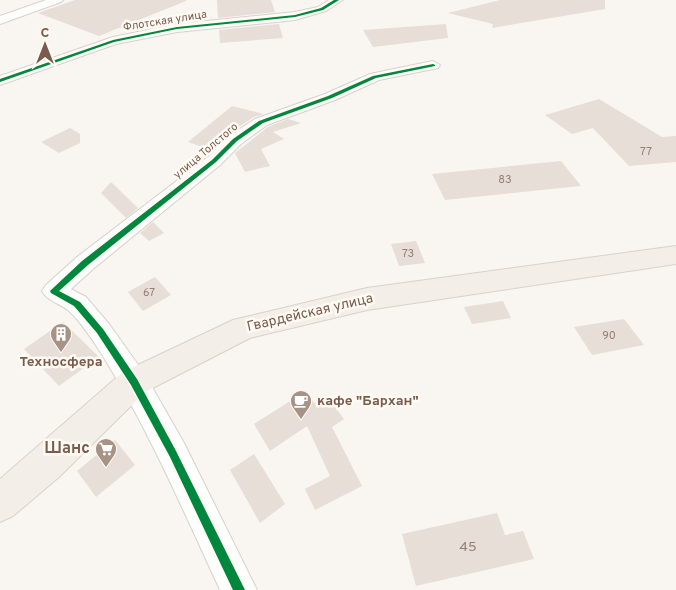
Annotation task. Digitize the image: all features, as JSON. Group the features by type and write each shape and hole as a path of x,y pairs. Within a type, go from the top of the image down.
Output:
{"main road":[{"name":"Гвардейская улица","path":"0,502 46,464 134,382 243,328 367,299 676,255"}],"street":[{"path":"0,20 57,0"},
{"name":"Флотская улица","path":"0,81 112,41 177,28 295,16 322,9 337,0"},
{"name":"улица Толстого","path":"238,590 173,454 134,382 63,283 85,263 214,161 234,140 261,122 314,103 375,77 433,65"}],"building":[{"path":"75,0 186,1 99,36 38,13"},
{"path":"217,0 271,0 275,12 218,18"},
{"path":"500,0 605,0 605,9 492,28 493,24 448,13"},
{"path":"279,24 283,38 220,43 219,30"},
{"path":"446,24 448,38 373,47 363,30"},
{"path":"599,99 662,137 676,136 676,162 629,166 593,128 572,134 545,115"},
{"path":"232,106 264,114 254,117 208,149 188,142"},
{"path":"288,119 301,123 273,132 284,139 261,149 270,166 245,172 235,153 268,127"},
{"path":"70,128 80,134 80,143 59,153 41,142"},
{"path":"561,161 581,186 445,200 432,174"},
{"path":"111,182 138,208 126,218 101,193"},
{"path":"153,222 164,233 149,241 140,233"},
{"path":"416,241 425,263 399,266 391,244"},
{"path":"155,277 171,295 143,311 128,292"},
{"path":"503,301 511,318 472,324 464,307"},
{"path":"624,319 644,345 592,355 574,327"},
{"name":"Техносфера","path":"63,322 99,357 59,386 24,349"},
{"path":"306,391 314,403 326,395 344,419 332,427 362,486 315,510 305,489 330,476 307,426 270,451 254,424"},
{"name":"Шанс","path":"115,440 135,465 96,497 77,471"},
{"path":"254,454 285,504 260,523 230,470"},
{"path":"497,513 505,535 523,531 534,559 416,586 402,534"}],"cycle path":[{"path":"0,81 113,41 177,28 295,16 322,9 337,0"},
{"path":"239,590 173,454 134,382 100,331 77,304 54,291 85,263 214,161 235,140 261,122 330,97 375,77 433,65"}],"place":[{"name":"Техносфера","path":"61,353"},
{"name":"кафе \"Бархан\"","path":"301,420"},
{"name":"Шанс","path":"106,468"}]}
